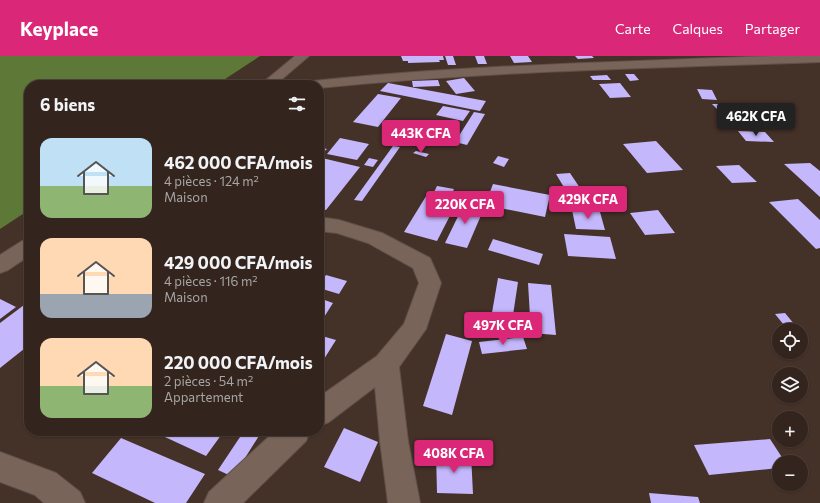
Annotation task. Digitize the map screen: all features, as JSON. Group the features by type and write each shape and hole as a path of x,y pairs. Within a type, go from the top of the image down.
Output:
{"street":[{"path":"273,80 303,56"},
{"path":"324,84 355,80 545,66 713,59 820,58"},
{"path":"324,225 339,227 375,238 422,263 430,284 414,329 386,364 324,409"},
{"path":"0,265 24,249"},
{"path":"386,364 394,441 404,503"},
{"path":"220,503 291,436"},
{"path":"0,466 45,484 69,503"}],"green space":[{"path":"0,56 260,56 224,80 24,80 24,213 0,229"}],"building":[{"path":"401,56 443,56 444,60 439,60 440,62 408,63 408,61 403,61"},
{"path":"445,56 453,56 456,65 448,65"},
{"path":"475,56 484,56 487,64 478,64"},
{"path":"510,56 528,56 532,62 514,63"},
{"path":"575,56 592,56 594,58 578,59"},
{"path":"625,74 634,74 639,80 630,81"},
{"path":"607,75 611,80 593,80 590,76"},
{"path":"464,78 475,91 456,94 446,81"},
{"path":"438,80 440,86 413,87 412,81"},
{"path":"388,83 486,101 480,111 380,91"},
{"path":"620,83 631,97 610,98 599,84"},
{"path":"697,89 712,90 717,100 702,99"},
{"path":"378,94 401,98 378,127 353,122"},
{"path":"712,104 730,104 738,112 720,112"},
{"path":"443,106 470,111 463,121 436,115"},
{"path":"474,112 485,114 467,145 455,142"},
{"path":"738,131 765,132 774,142 746,141"},
{"path":"340,138 369,144 357,160 327,154"},
{"path":"656,141 683,170 647,173 623,144"},
{"path":"393,146 400,147 362,201 354,200"},
{"path":"416,151 429,154 426,157 413,153"},
{"path":"498,156 509,159 504,167 493,163"},
{"path":"324,158 360,167 326,210 324,210"},
{"path":"369,158 378,160 373,167 364,165"},
{"path":"810,163 820,171 820,197 784,164"},
{"path":"739,165 757,182 732,183 716,166"},
{"path":"570,173 580,188 565,189 556,174"},
{"path":"493,184 550,195 545,217 485,205"},
{"path":"437,186 454,189 451,196 434,192"},
{"path":"428,193 458,200 437,241 404,232"},
{"path":"798,199 820,220 820,248 816,249 769,202"},
{"path":"465,202 485,206 467,248 445,243"},
{"path":"572,210 600,212 605,230 576,229"},
{"path":"658,210 675,233 645,235 630,213"},
{"path":"564,234 610,237 616,259 568,256"},
{"path":"493,239 543,254 539,265 488,250"},
{"path":"326,275 347,281 339,294 324,290 324,278"},
{"path":"498,278 518,282 510,335 489,330"},
{"path":"528,283 551,285 556,335 531,333"},
{"path":"0,299 16,307 0,319"},
{"path":"324,300 333,303 324,317"},
{"path":"24,305 24,349 0,368 0,323"},
{"path":"785,313 793,323 782,323 775,314"},
{"path":"446,334 472,341 452,415 423,406"},
{"path":"324,337 336,340 324,359"},
{"path":"523,337 527,349 482,354 479,342"},
{"path":"344,428 378,442 360,482 324,467"},
{"path":"163,436 220,436 206,456"},
{"path":"241,436 259,436 233,477 218,470"},
{"path":"121,438 205,474 186,503 155,503 92,473"},
{"path":"770,439 772,447 775,447 780,455 772,455 772,469 709,475 694,445"},
{"path":"436,453 471,454 473,494 437,493"},
{"path":"649,493 698,497 700,503 651,503"}]}
